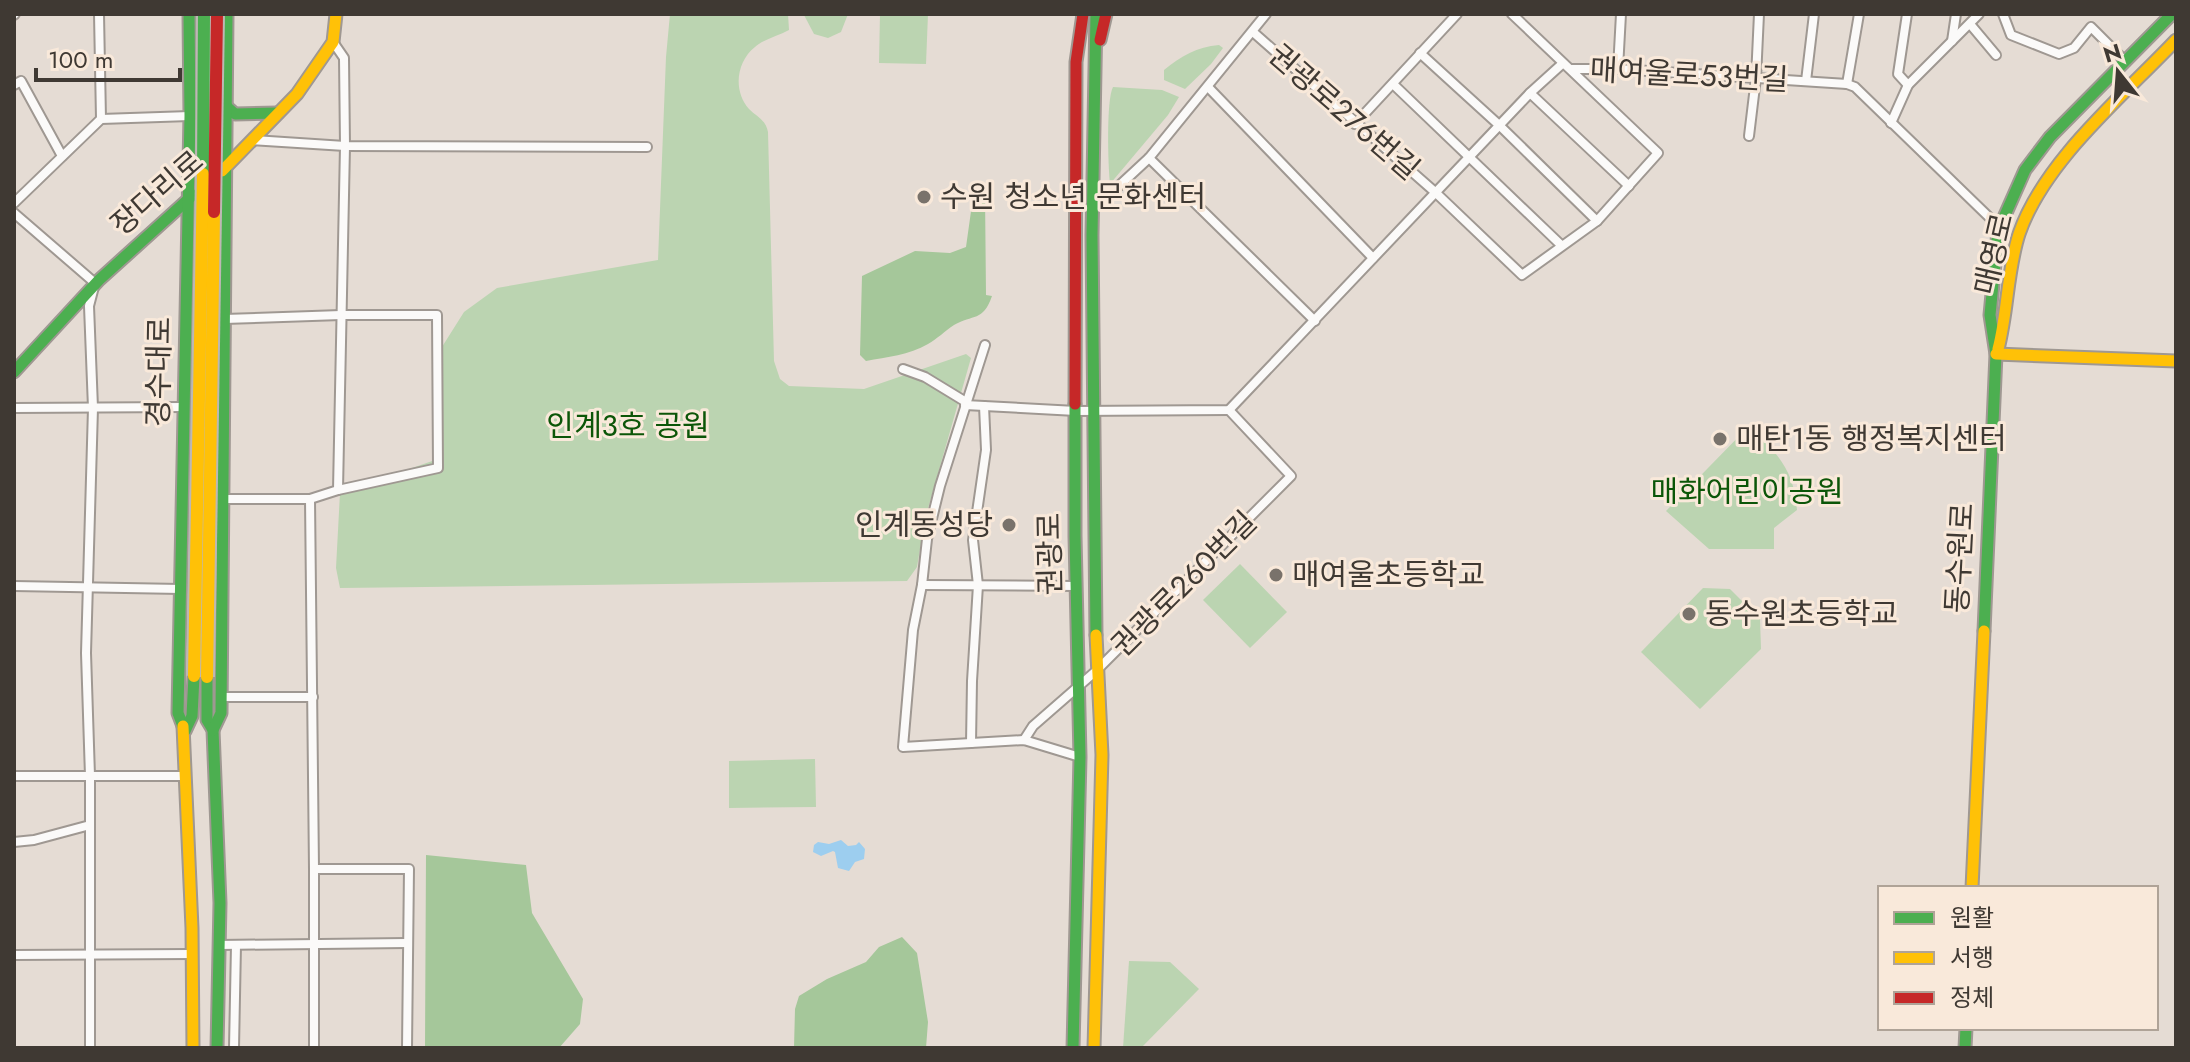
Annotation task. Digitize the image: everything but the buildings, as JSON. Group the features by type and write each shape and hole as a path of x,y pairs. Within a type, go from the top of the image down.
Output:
{"main road":[{"name":"경수대로","path":"189,14 190,116 178,713 185,731 193,1048"},
{"path":"204,14 200,677 207,720 213,730"},
{"path":"200,677 217,14"},
{"path":"217,1044 219,945 213,730 221,713 227,14"},
{"path":"333,42 336,14"},
{"name":"권광로","path":"1073,1048 1080,757 1076,586 1075,14"},
{"name":"권광로","path":"1077,60 1083,14"},
{"name":"권광로","path":"1094,1048 1102,769 1096,671 1093,210 1097,53 1105,15"},
{"name":"동수원로","path":"1972,886 1996,354 1990,315 1998,231 2025,170 2050,137 2170,15"},
{"name":"매영로","path":"1996,354 2006,324 2012,266 2019,236 2045,180 2080,138 2176,40"},
{"name":"장다리로","path":"14,372 95,283 152,229 225,168 297,94 333,42"},
{"path":"226,106 235,114 278,113"},
{"path":"1996,354 2176,361"},
{"name":"경수대로","path":"185,731 192,716 200,677"}],"street":[{"path":"99,14 101,119"},
{"path":"1093,210 1149,158 1266,14"},
{"path":"1355,124 1457,14"},
{"path":"1512,14 1562,64 1572,69"},
{"path":"1618,69 1621,14"},
{"path":"1749,136 1759,14"},
{"name":"매여울로53번길","path":"1806,81 1814,14"},
{"path":"1859,14 1847,84 1855,87 1991,219 1998,231"},
{"path":"1907,14 1898,74 1908,85"},
{"path":"1952,42 1956,14"},
{"path":"1891,123 1908,85 1979,14"},
{"path":"2003,14 2011,35 2059,54 2074,48 2091,27 2126,62"},
{"path":"1970,24 1996,55"},
{"name":"권광로276번길","path":"1253,32 1435,192 1522,275 1597,221 1658,153 1572,69"},
{"path":"333,42 344,58 345,146 338,490"},
{"path":"1420,53 1597,221"},
{"name":"권광로276번길","path":"1229,410 1499,125 1562,64"},
{"name":"매여울로53번길","path":"1572,69 1618,69 1847,84"},
{"path":"14,85 21,81 62,156"},
{"name":"권광로276번길","path":"1393,84 1561,245"},
{"path":"1208,87 1373,258"},
{"path":"1530,93 1629,186"},
{"path":"14,203 101,119 190,116"},
{"path":"251,139 345,146 647,147"},
{"path":"1149,158 1315,321"},
{"path":"14,213 95,283 89,306 93,408 86,653 90,776 90,1048"},
{"path":"223,499 310,499 438,468 437,315 224,319"},
{"path":"985,345 930,526 913,630 903,747 1024,740 1080,757"},
{"path":"903,369 925,377 966,404 1076,411 1229,410"},
{"path":"971,743 978,585 973,540 986,450 984,406"},
{"path":"14,408 184,407"},
{"name":"권광로260번길","path":"1024,740 1033,726 1077,690 1291,476 1229,410"},
{"path":"310,499 314,1048"},
{"path":"922,585 1076,586"},
{"path":"14,586 181,589"},
{"path":"221,697 313,697"},
{"path":"14,776 185,776"},
{"path":"14,842 34,840 90,825"},
{"path":"314,869 409,869 407,1048"},
{"path":"219,945 407,941"},
{"path":"217,1044 234,1044 236,945"},
{"path":"14,955 192,954"}],"green space":[{"name":"인계3호 공원","path":"670,14 788,14 789,30 755,47 744,60 739,77 744,102 768,132 774,361 780,379 789,386 864,389 966,354 971,358 925,519 917,567 907,581 340,588 336,568 340,493 438,459 435,358 464,312 497,288 658,260"},
{"path":"848,14 841,32 828,38 814,34 804,15"},
{"path":"880,14 928,14 926,64 879,63"},
{"path":"1219,45 1223,48 1211,64 1185,89 1164,80 1164,70 1177,60 1196,50"},
{"path":"1113,87 1162,90 1179,97 1168,115 1110,184 1108,119"},
{"path":"974,190 983,190 985,194 986,295 992,296 989,304 981,314 954,325 921,348 866,361 860,355 862,276 915,251 950,253 966,247"},
{"name":"매화어린이공원","path":"1750,425 1788,473 1797,510 1774,528 1774,549 1709,549 1666,511"},
{"path":"1240,564 1287,612 1250,648 1203,600"},
{"path":"1703,588 1730,589 1760,619 1761,649 1700,709 1641,652"},
{"path":"815,759 816,807 729,808 729,761"},
{"path":"426,855 526,865 532,913 583,999 580,1024 559,1048 425,1048"},
{"path":"902,937 917,953 928,1022 926,1048 794,1048 795,1009 799,996 827,979 866,962 879,947"},
{"path":"1129,961 1170,962 1199,989 1141,1048 1123,1048"}],"water":[{"path":"841,840 848,846 859,842 865,849 864,859 855,862 849,871 838,868 835,852 821,856 813,852 818,842 829,844"}],"traffic: fast":[{"path":"183,726 178,713 190,116 189,14"},
{"path":"203,174 204,14"},
{"path":"213,730 221,713 227,14"},
{"path":"1096,14 1092,235 1096,635"},
{"path":"1984,631 1996,354 1990,315 1998,231 2025,170 2050,137 2172,14"},
{"path":"226,106 235,114 278,113"},
{"path":"14,372 99,280 193,195"},
{"path":"1073,1048 1080,757 1075,404"},
{"path":"185,731 192,716 194,676"},
{"path":"207,677 207,720 213,730 220,903 217,1048"},
{"path":"1965,1048 1966,1030"}],"traffic: slow":[{"path":"222,171 297,94 333,42 336,14"},
{"path":"1998,349 2015,248 2031,207 2066,155 2176,40"},
{"path":"194,676 203,174"},
{"path":"207,677 214,212"},
{"path":"1996,354 2176,361"},
{"path":"1972,886 1984,631"},
{"path":"1094,1048 1102,755 1096,635"},
{"path":"183,726 192,928 193,1048"}],"traffic: jam":[{"path":"214,212 217,14"},
{"path":"1075,404 1076,62 1083,14"},
{"path":"1100,40 1106,14"}],"place":[{"name":"수원 청소년 문화센터","path":"924,197"},
{"name":"매탄1동 행정복지센터","path":"1720,439"},
{"name":"인계동성당","path":"1009,525"},
{"name":"매여울초등학교","path":"1276,575"},
{"name":"동수원초등학교","path":"1689,614"}]}
